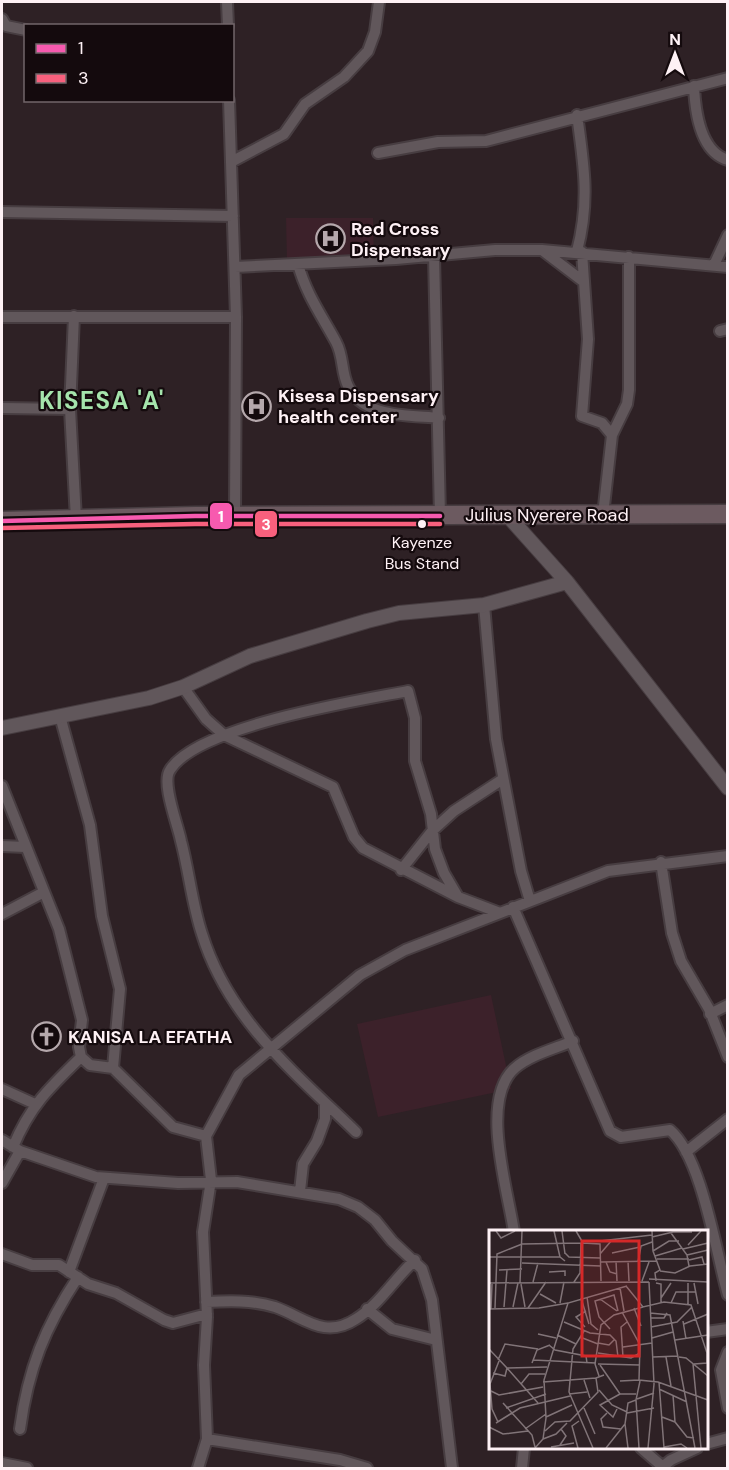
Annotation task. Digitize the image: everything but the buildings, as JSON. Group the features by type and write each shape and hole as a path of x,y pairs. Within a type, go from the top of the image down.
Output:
{"highway":[{"name":"Julius Nyerere Road","path":"2,521 235,516 728,514"},
{"name":"Julius Nyerere Road","path":"696,515 728,519"}],"street":[{"path":"228,24 230,2"},
{"path":"231,162 284,134 305,104 344,77 357,63 368,51 375,32 379,2"},
{"path":"3,24 24,29"},
{"path":"378,153 438,142 486,141 578,115 728,78"},
{"path":"694,86 697,122 717,156 728,160"},
{"path":"229,102 236,317 235,516"},
{"path":"578,115 586,201 579,251 584,282 588,339 582,416 602,423 612,435"},
{"path":"2,212 233,216"},
{"path":"714,265 728,235"},
{"path":"235,267 434,256 495,250 579,251 728,267"},
{"path":"542,250 584,282"},
{"path":"434,256 440,516"},
{"path":"603,515 612,435 627,404 629,390 629,257"},
{"path":"298,264 308,294 340,350 345,380 355,398 377,411 439,418"},
{"path":"74,316 70,409 76,519"},
{"path":"2,317 236,317"},
{"path":"2,408 70,409"},
{"path":"508,516 567,582 728,788"},
{"path":"2,728 149,698 183,687 250,656 367,621 399,613 484,605 567,582"},
{"path":"484,605 496,739 521,871 530,901"},
{"path":"183,687 206,719 224,735 333,787 358,842 363,848 401,870 458,897 500,913"},
{"path":"356,1132 271,1050 241,1015 215,969 201,933 190,874 169,792 167,777 170,770 179,760 224,735 408,691 414,711 415,761 431,814 435,849 444,873 458,897"},
{"path":"60,716 90,825 102,916 120,989 112,1052 113,1068"},
{"path":"203,745 206,719"},
{"path":"401,870 432,831 454,811 503,779"},
{"path":"2,786 18,832 59,929 82,1020 79,1047 81,1057 90,1065 113,1068 174,1127 206,1136"},
{"path":"5,846 18,832"},
{"path":"5,846 25,847"},
{"path":"198,1468 207,1439 204,1365 207,1314 203,1232 211,1180 206,1136 239,1075 360,975 381,962 446,932 608,871 661,862 728,856"},
{"path":"661,862 672,933 681,961 710,1014 728,1058"},
{"path":"2,914 44,892"},
{"path":"513,908 573,1041 606,1122 615,1136 670,1130 686,1152 703,1197 728,1295"},
{"path":"710,1014 728,1005"},
{"path":"514,1230 499,1140 498,1098 504,1081 522,1062 573,1041"},
{"path":"2,1183 16,1149 25,1118 35,1104 81,1057"},
{"path":"2,1089 35,1104"},
{"path":"300,1191 303,1164 317,1141 325,1119 325,1103"},
{"path":"686,1152 728,1119"},
{"path":"2,1140 16,1149 104,1178 178,1183 211,1180 300,1191 339,1199 358,1207 375,1220 392,1241 415,1260 427,1277 432,1300 452,1468"},
{"path":"20,1429 24,1398 33,1360 73,1274 104,1178"},
{"path":"2,1254 32,1265 59,1265 173,1323 207,1314"},
{"path":"206,1302 238,1301 275,1308 315,1326 342,1327 367,1309 415,1260"},
{"path":"367,1309 392,1329 436,1340"},
{"path":"708,1332 728,1329"},
{"path":"728,1352 721,1370 728,1408"},
{"path":"708,1443 728,1438"},
{"path":"207,1439 340,1460 367,1468"},
{"path":"522,1468 524,1449"},
{"path":"642,1449 662,1468 695,1449"},
{"path":"2,1463 27,1468"}],"shaded area":[{"name":"Red Cross Dispensary","path":"286,218 373,218 374,259 287,262"},
{"path":"491,995 511,1089 378,1117 357,1024"}],"transit line":[{"name":"1","path":"2,521 195,516 440,516"},
{"name":"3","path":"2,528 195,524 440,524"}],"place":[{"name":"Red Cross Dispensary","path":"330,239"},
{"name":"Kisesa Dispensary health center","path":"257,406"},
{"name":"Kayenze Bus Stand","path":"422,524"},
{"name":"KANISA LA EFATHA","path":"47,1037"}],"district":[{"name":"KISESA 'A'","path":"102,401"}]}
